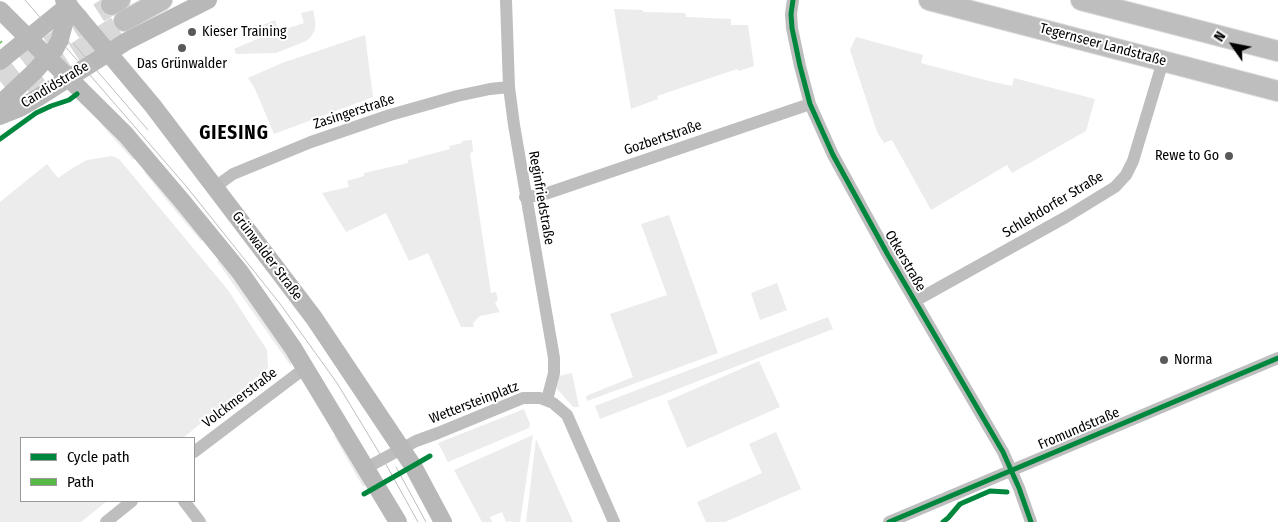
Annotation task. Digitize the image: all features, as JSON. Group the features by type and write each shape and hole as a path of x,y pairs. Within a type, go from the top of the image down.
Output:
{"highway":[{"path":"124,21 162,0"},
{"name":"Tegernseer Landstraße","path":"929,0 1278,91"},
{"path":"1081,0 1278,51"}],"main road":[{"path":"109,52 180,13 208,0"},
{"path":"0,62 70,2"},
{"path":"0,104 49,57 60,39 70,2"},
{"name":"Grünwalder Straße","path":"70,2 153,106 314,318 413,466 443,522"},
{"path":"0,10 126,135 240,272 305,368 398,522"},
{"name":"Candidstraße","path":"0,116 20,108 109,52"}],"street":[{"name":"Reginfriedstraße","path":"506,0 509,87 525,197 554,358 554,373 547,400"},
{"name":"Otkerstraße","path":"792,0 791,14 794,37 810,104 833,155 1011,469 1031,522"},
{"name":"Schlehdorfer Straße","path":"915,301 1114,187 1126,175 1133,161 1163,61"},
{"name":"Zasingerstraße","path":"215,187 233,174 311,142 390,114 457,96 509,87"},
{"name":"Gozbertstraße","path":"525,197 542,195 810,104"},
{"name":"Fromundstraße","path":"888,522 1278,358"},
{"name":"Volckmerstraße","path":"195,451 305,368"},
{"name":"Wettersteinplatz","path":"366,468 421,439 523,398 532,397 547,400"},
{"path":"547,400 560,407 567,415 614,522"},
{"path":"106,522 131,502"},
{"path":"185,502 200,522"}],"shaded area":[{"path":"614,9 684,13 686,17 731,19 731,25 748,25 754,66 739,71 737,69 657,96 658,99 631,109"},
{"path":"313,10 315,30 306,41 276,53 236,54 234,49 259,38 256,28 275,20 279,31 304,23 301,13"},
{"path":"365,35 373,97 274,134 255,89 248,78 282,63"},
{"path":"856,37 923,55 921,63 989,81 1012,86 1014,78 1095,99 1086,131 1012,173 1007,165 931,210 892,140 884,143 877,132 850,50"},
{"path":"104,120 137,157 133,160 100,123"},
{"path":"472,140 473,152 470,153 491,293 496,292 498,300 495,303 500,312 480,316 473,323 474,327 461,327 428,253 409,261 386,213 346,232 322,193 349,187 347,181 364,176 364,173 408,163 408,160 450,149 449,146 462,143 462,141"},
{"path":"112,156 119,159 228,290 267,350 268,368 184,437 20,437 20,502 106,502 81,522 0,522 0,202 47,164 58,178 87,160"},
{"path":"147,170 205,238 201,241 144,172"},
{"path":"669,215 718,353 587,401 586,396 633,377 610,314 667,295 641,224"},
{"path":"221,258 291,360 291,366 217,261"},
{"path":"777,283 787,310 760,320 751,293"},
{"path":"828,317 833,329 600,419 595,406"},
{"path":"759,361 780,407 687,448 667,401"},
{"path":"572,373 579,407 573,407 557,389 556,385 559,376"},
{"path":"524,409 530,424 529,428 448,462 438,443"},
{"path":"776,432 801,489 725,522 706,522 697,502 762,473 749,444"},
{"path":"338,433 368,484 363,487 334,436"},
{"path":"533,435 520,522 506,522 502,512 490,517 492,522 482,522 454,470"},
{"path":"536,439 573,522 526,522"}],"tunnel":[{"path":"0,81 28,59 111,5"},
{"path":"25,87 124,21"}],"tram line":[{"path":"25,0 186,186 281,305 337,383 418,522"},
{"path":"74,44 148,130"},
{"path":"396,467 426,522"}],"cycle path":[{"path":"793,0 792,28 800,66 810,104 833,155 888,255 1003,452 1031,522"},
{"path":"0,139 36,113 69,100 77,94"},
{"path":"889,522 1278,358"},
{"path":"364,494 430,456"},
{"path":"943,522 960,504 990,491 1007,492"}],"place":[{"name":"Kieser Training","path":"192,32"},
{"name":"Das Grünwalder","path":"182,48"},
{"name":"Rewe to Go","path":"1229,156"},
{"name":"Norma","path":"1164,360"}],"district":[{"name":"GIESING","path":"234,134"}]}
